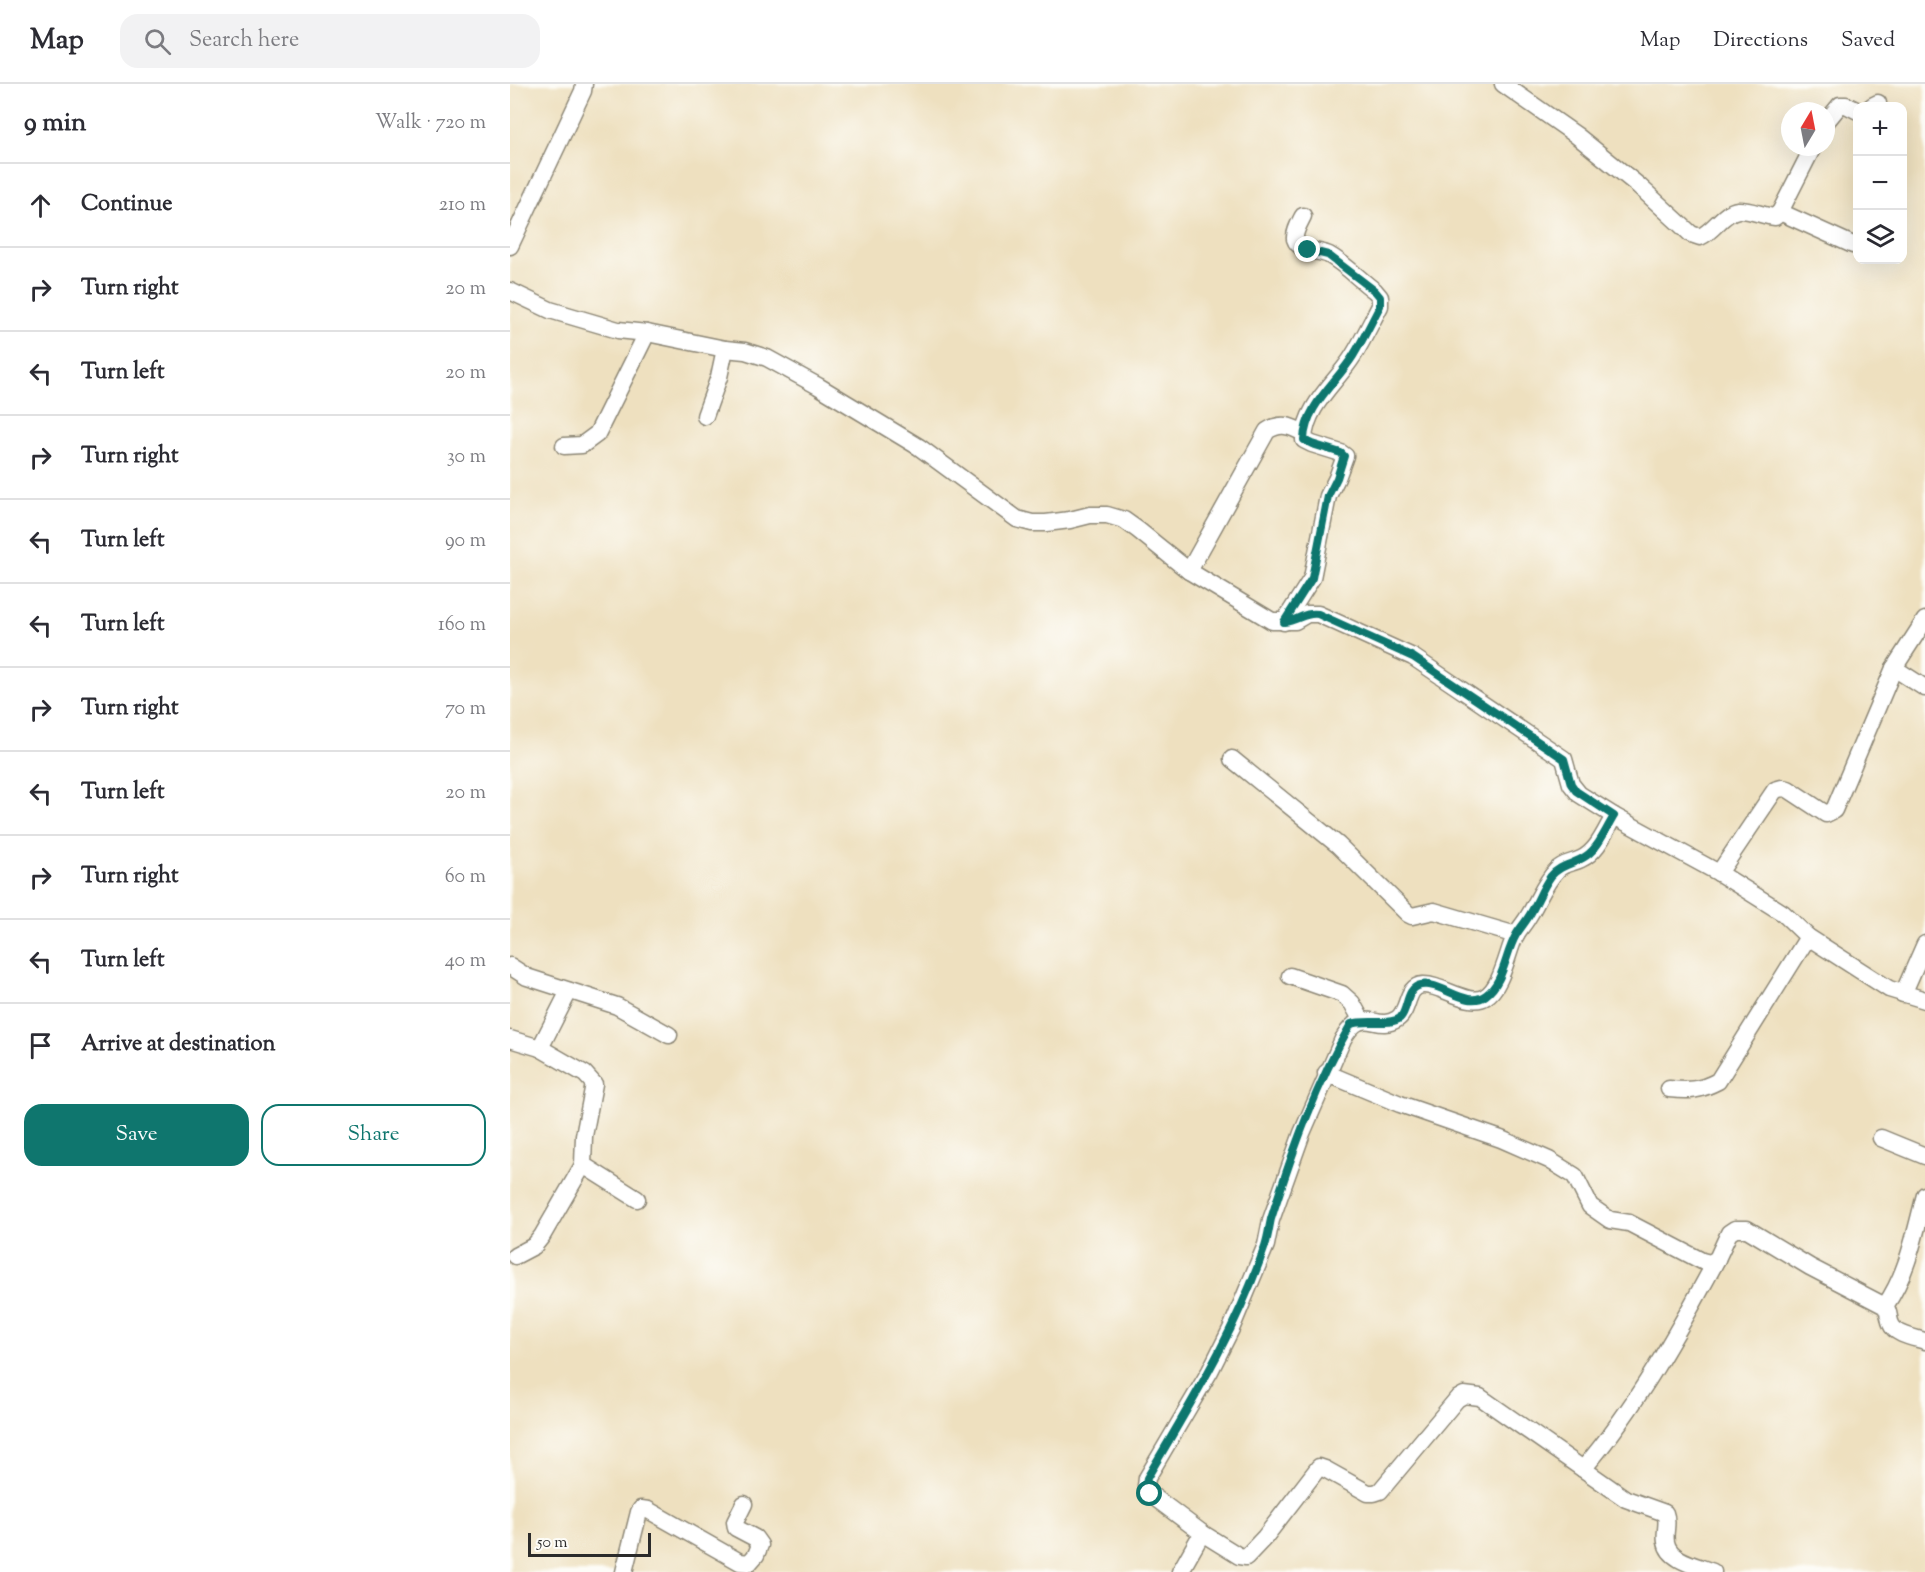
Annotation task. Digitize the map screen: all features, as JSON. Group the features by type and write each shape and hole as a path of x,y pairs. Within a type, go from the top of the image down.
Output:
{"street":[{"path":"510,246 583,91 584,84"},
{"path":"1503,84 1594,150 1639,186 1691,234 1700,237 1709,233 1727,214 1736,210 1775,217 1780,212 1808,156"},
{"path":"1835,111 1840,105 1853,109"},
{"path":"1780,212 1853,245"},
{"path":"1284,622 1312,578 1328,496 1344,456 1304,440 1306,424 1317,403 1353,357 1380,306 1380,297 1375,291 1328,255 1308,250 1299,244 1296,233 1303,216"},
{"path":"510,291 550,310 618,330 745,351 767,358 918,447 1017,519 1032,523 1107,515 1124,520 1189,571 1272,621 1295,621 1307,614 1318,614 1413,657 1564,759 1571,784 1576,791 1614,816 1719,873 1783,913 1808,937 1889,989 1925,1000"},
{"path":"564,446 582,444 597,434 647,333"},
{"path":"705,416 725,349"},
{"path":"1189,571 1267,431 1275,425 1291,426 1304,433"},
{"path":"1719,873 1775,790 1788,789 1826,814 1834,810 1894,668 1925,620"},
{"path":"1894,668 1925,688"},
{"path":"1232,759 1338,845 1408,914 1413,916 1434,911 1516,935"},
{"path":"1614,816 1598,844 1588,855 1557,869 1516,935 1496,985 1485,997 1466,998 1428,985 1420,985 1412,990 1400,1017 1391,1022 1362,1021 1351,1024 1326,1073 1302,1133 1271,1220 1266,1245 1231,1329 1210,1371 1147,1478 1146,1486 1150,1494 1202,1533 1239,1556 1246,1557 1318,1467 1325,1468 1368,1493 1380,1491 1457,1399 1464,1395 1480,1397 1626,1499 1665,1513 1667,1518 1665,1541 1668,1547 1678,1559 1713,1572"},
{"path":"1669,1089 1685,1091 1703,1089 1718,1081 1808,937"},
{"path":"1903,994 1925,945"},
{"path":"510,966 527,977 617,1006 669,1035"},
{"path":"1290,976 1342,994 1352,1003 1362,1021"},
{"path":"540,1048 569,991"},
{"path":"510,1039 540,1048 585,1074 594,1084 584,1136 583,1165 542,1236 534,1246 512,1257"},
{"path":"1326,1073 1400,1104 1501,1139 1549,1160 1575,1176 1590,1206 1610,1220 1629,1223 1702,1261 1710,1263 1717,1259"},
{"path":"1881,1138 1925,1156"},
{"path":"583,1165 637,1199"},
{"path":"1885,1306 1898,1288 1925,1195"},
{"path":"1583,1468 1609,1436 1670,1346 1729,1233 1735,1229 1748,1229 1810,1267 1885,1306 1893,1328 1898,1332 1925,1341"},
{"path":"624,1572 641,1509 648,1510 740,1562 749,1563 756,1555 760,1545 754,1538 736,1528 735,1522 744,1504"},
{"path":"1180,1572 1202,1533"}],"route":[{"path":"1150,1494 1146,1486 1147,1478 1210,1371 1231,1329 1266,1245 1271,1220 1302,1133 1326,1073 1351,1024 1362,1021 1391,1022 1400,1017 1412,990 1420,985 1428,985 1466,998 1485,997 1496,985 1516,935 1550,878 1562,865 1588,855 1598,844 1614,816 1573,788 1564,759 1413,657 1318,614 1307,614 1295,621 1284,622 1312,578 1328,496 1344,456 1304,440 1306,424 1317,403 1353,357 1380,306 1380,297 1375,291 1328,255 1308,250"}]}
